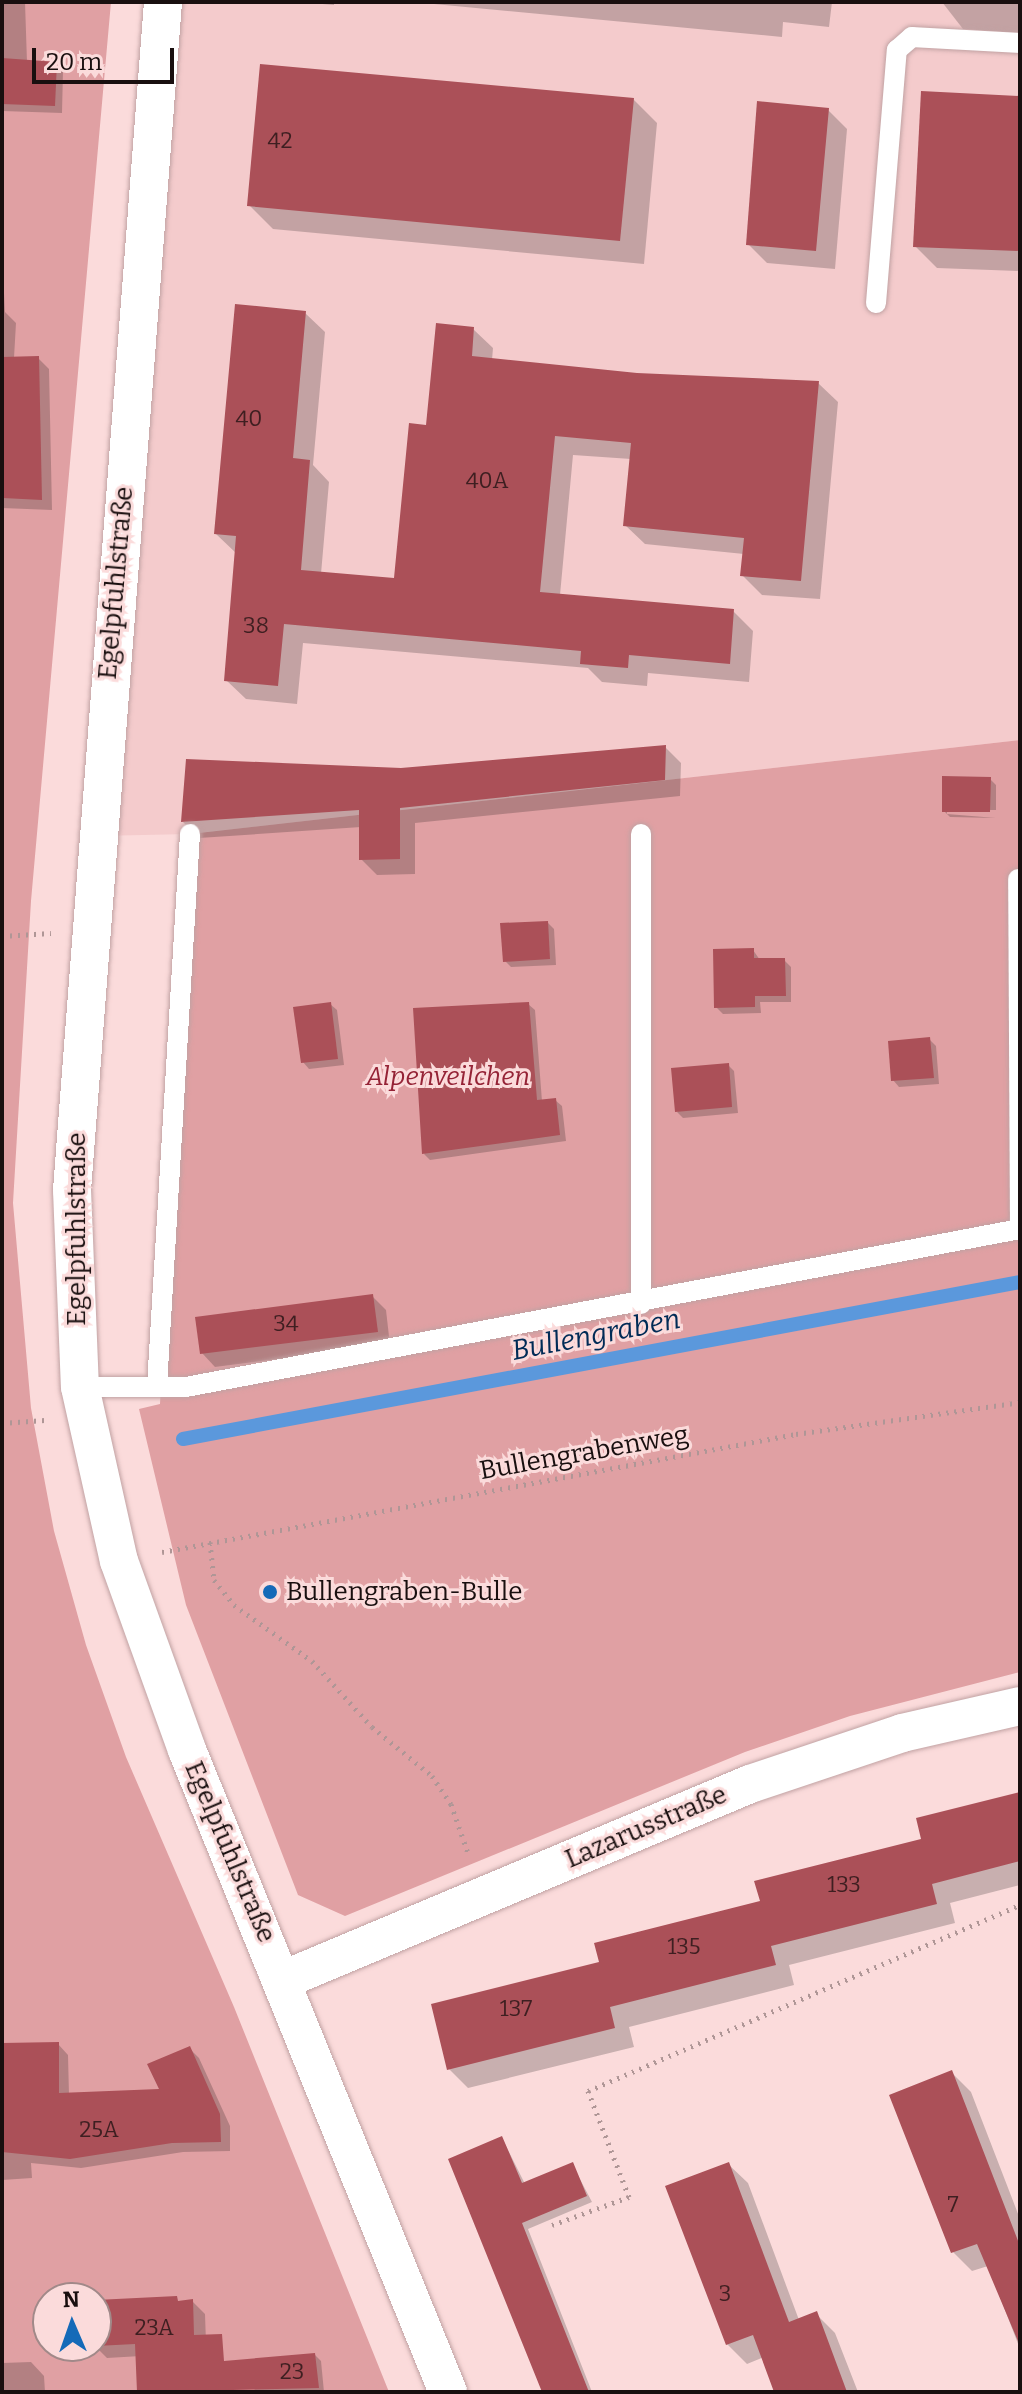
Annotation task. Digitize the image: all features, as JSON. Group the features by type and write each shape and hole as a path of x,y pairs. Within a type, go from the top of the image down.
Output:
{"street":[{"name":"Egelpfuhlstraße","path":"163,2 72,1175 80,1387 119,1561 187,1750 448,2392"},
{"name":"Lazarusstraße","path":"283,1980 750,1784 902,1733 1020,1706"}],"lane":[{"path":"876,303 897,50 912,37 1020,43"},
{"path":"157,1386 190,834"},
{"path":"641,834 641,1304"},
{"path":"80,1387 186,1387 641,1304 1020,1229 1018,879"}],"path":[{"name":"Bullengrabenweg","path":"157,1553 796,1434 1020,1402"},
{"path":"210,1542 214,1580 234,1605 312,1661 372,1727 432,1776 451,1804 471,1862"},
{"path":"552,2225 629,2197 588,2091 1020,1905"}],"shaded area":[{"path":"163,2 1020,2 1020,740 190,834 96,836"}],"green space":[{"path":"2,2 111,2 31,901 13,1203 31,1408 54,1531 86,1645 126,1757 234,2007 389,2392 2,2392"},
{"name":"Alpenveilchen","path":"1020,740 1020,1672 850,1716 745,1752 345,1916 298,1895 186,1605 139,1409 160,1404 190,834"}],"building":[{"path":"2,58 57,62 55,106 2,104"},
{"path":"260,64 634,98 620,241 247,206"},
{"path":"921,91 1020,96 1020,251 913,247"},
{"path":"757,101 829,108 816,251 746,245"},
{"path":"235,304 306,311 293,458 310,460 301,570 394,578 409,423 426,425 436,323 474,327 472,356 637,373 819,381 801,581 740,576 744,538 623,526 631,443 555,436 540,592 734,609 730,664 629,655 628,668 580,664 581,651 284,624 278,686 224,681 236,536 214,534"},
{"path":"39,356 42,500 3,498 2,357"},
{"path":"666,745 665,780 400,808 400,859 359,860 359,810 181,822 186,759 401,768"},
{"path":"942,776 991,777 990,812 942,812"},
{"path":"548,921 550,959 503,962 500,923"},
{"path":"754,948 754,958 785,958 786,996 755,996 755,1007 714,1008 713,949"},
{"path":"331,1002 338,1059 301,1063 293,1007"},
{"path":"529,1002 537,1100 556,1098 560,1135 422,1154 413,1008"},
{"path":"930,1037 934,1078 891,1081 888,1041"},
{"path":"729,1063 732,1107 675,1112 671,1068"},
{"path":"373,1294 378,1332 200,1354 195,1317"},
{"path":"1020,1792 1020,1861 932,1884 937,1904 771,1946 776,1965 610,2007 615,2028 447,2070 431,2004 599,1962 594,1943 760,1901 754,1881 921,1839 916,1818"},
{"path":"59,2042 59,2093 159,2089 147,2064 190,2046 220,2114 221,2142 172,2143 70,2159 2,2152 2,2043"},
{"path":"952,2070 1020,2246 1020,2346 977,2244 951,2253 889,2095"},
{"path":"502,2136 522,2183 573,2162 587,2196 522,2223 589,2392 542,2392 448,2159"},
{"path":"729,2162 789,2322 817,2311 847,2392 774,2392 753,2335 726,2345 665,2186"},
{"path":"177,2296 178,2301 193,2299 194,2335 222,2334 224,2361 315,2353 319,2388 137,2392 135,2344 112,2345 112,2299"}],"waterway":[{"name":"Bullengraben","path":"183,1439 1020,1282"}],"place":[{"name":"Bullengraben-Bulle","path":"270,1592"}]}
